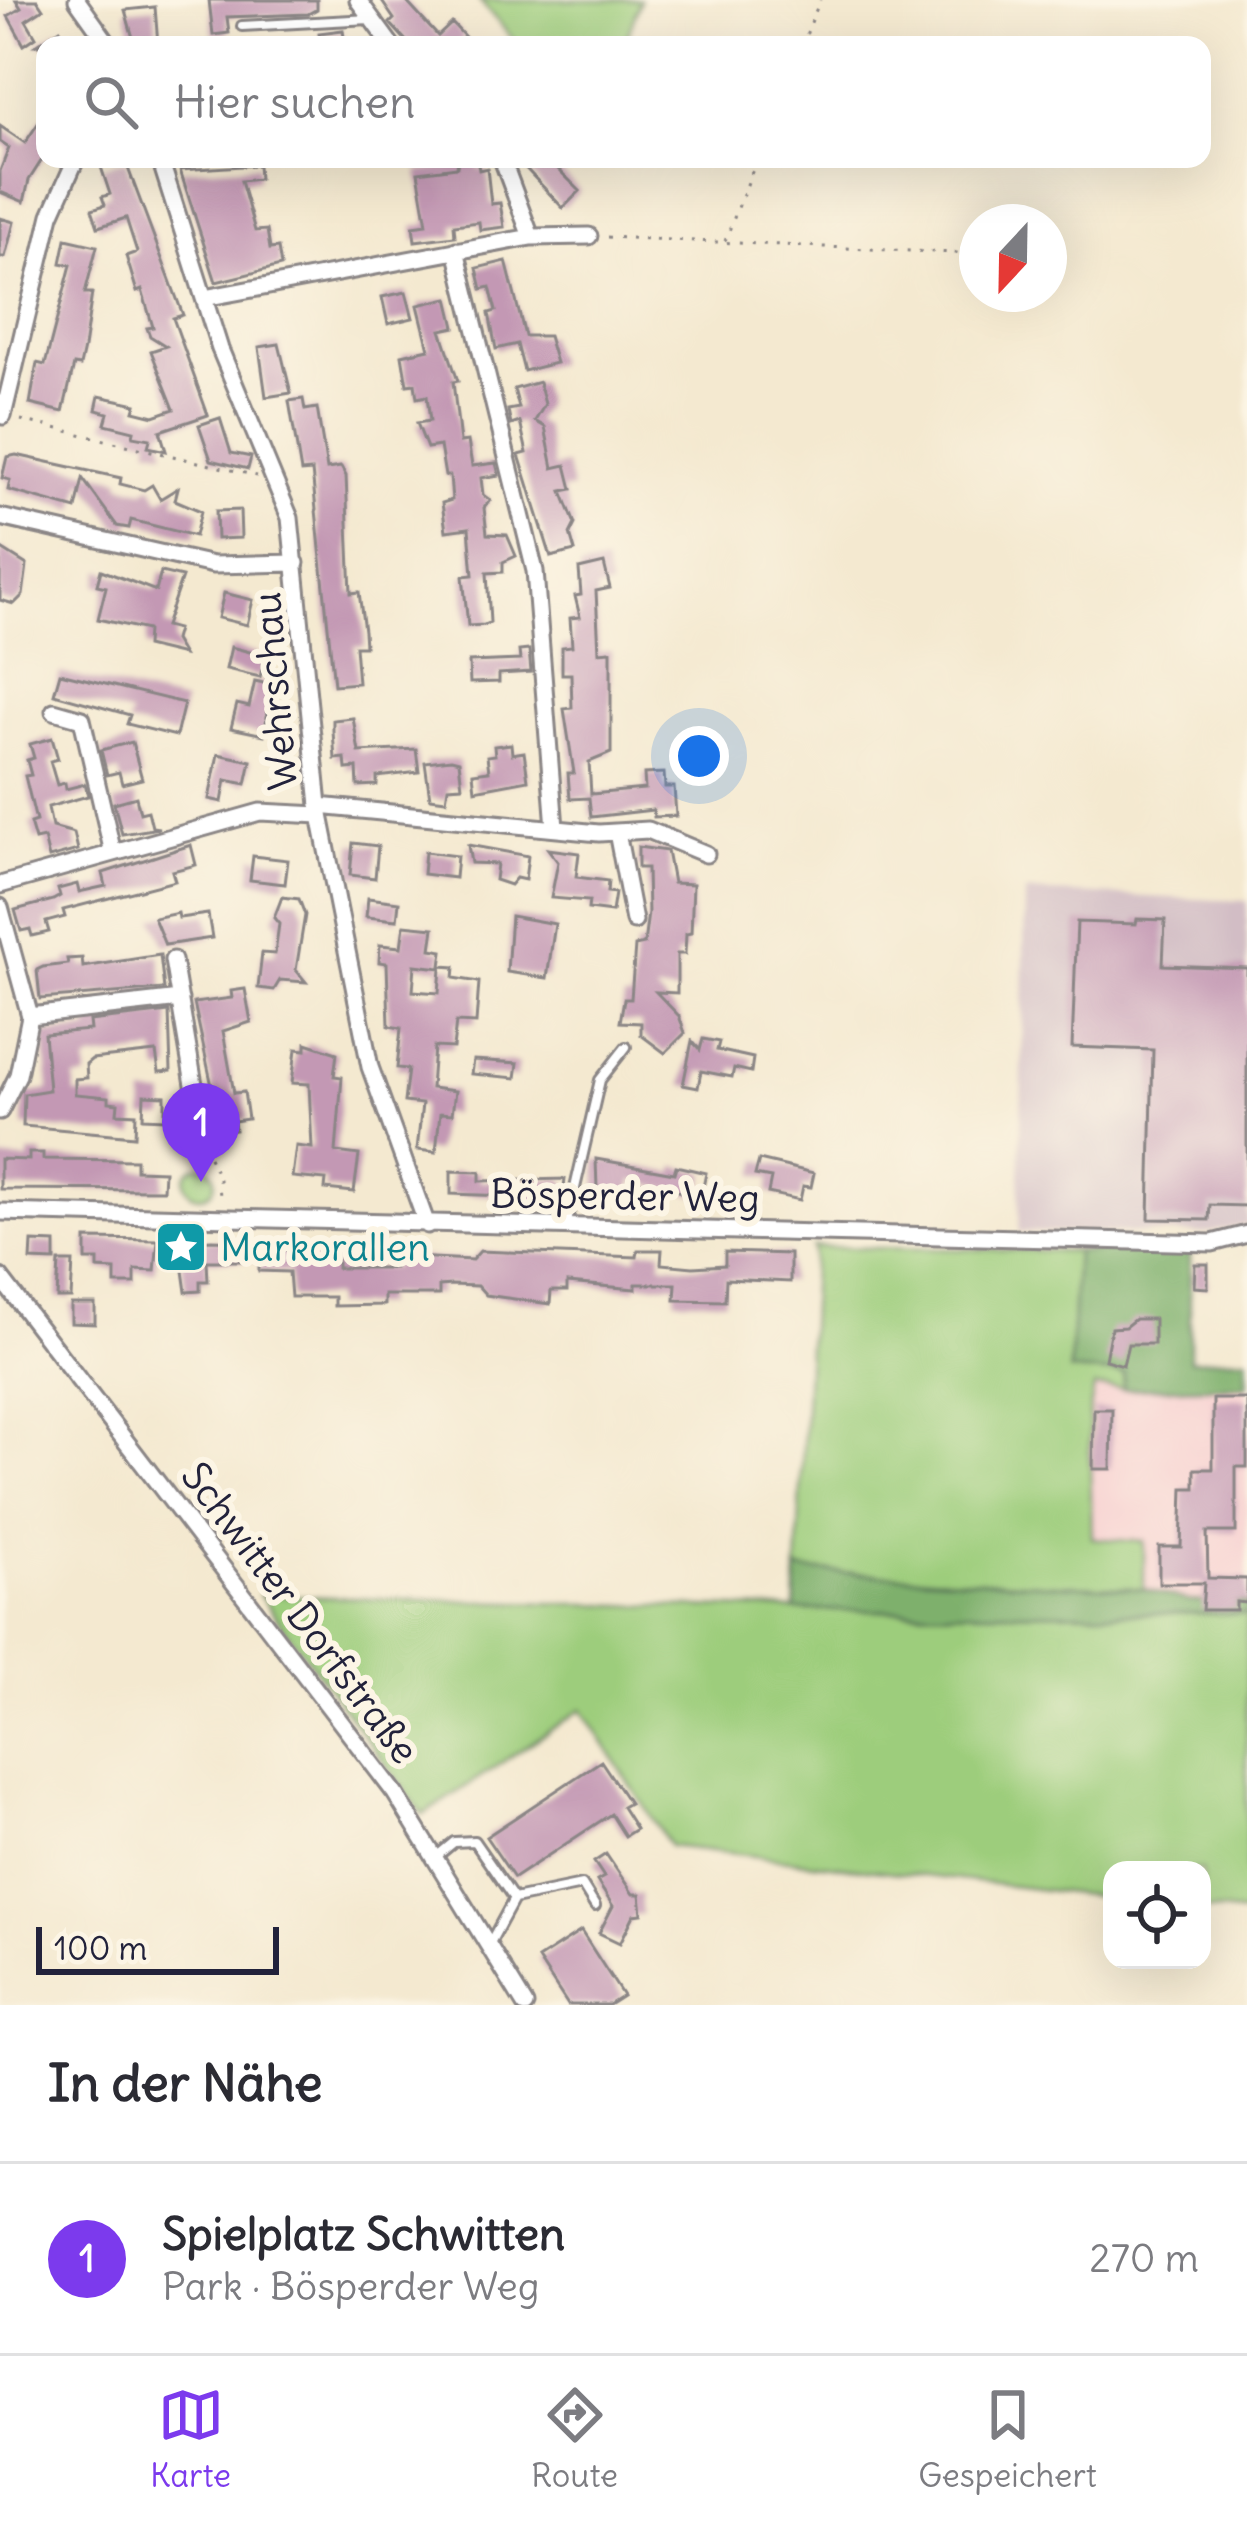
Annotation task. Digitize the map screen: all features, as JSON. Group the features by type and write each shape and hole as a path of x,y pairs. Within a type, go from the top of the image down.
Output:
{"street":[{"path":"77,0 103,36"},
{"path":"358,0 384,36"},
{"path":"3,416 51,214 72,168"},
{"name":"Wehrschau","path":"163,168 204,298 276,481 296,563 319,811 370,1067 427,1225"},
{"path":"505,168 531,237"},
{"path":"204,298 531,237 590,236"},
{"path":"456,250 536,572 554,828"},
{"path":"0,517 213,566 296,563"},
{"path":"53,711 82,719 113,853"},
{"path":"0,885 260,812 319,811 616,832 648,830 706,854"},
{"path":"616,832 634,921"},
{"path":"0,907 6,961 30,1016 18,1075 0,1111"},
{"path":"173,960 202,1132"},
{"path":"30,1016 180,999"},
{"name":"Bösperder Weg","path":"0,1212 1212,1243 1247,1234"},
{"name":"Schwitter Dorfstraße","path":"0,1277 334,1708 437,1856 526,2005"}],"lane":[{"path":"242,26 371,20"},
{"path":"566,1228 600,1080 626,1047"},
{"path":"437,1856 454,1842 474,1841 514,1899"},
{"path":"490,1943 514,1899 582,1885 595,1906"}],"path":[{"path":"806,36 820,0"},
{"path":"724,242 753,168"},
{"path":"590,236 959,253"},
{"path":"3,416 276,481"},
{"path":"202,1132 205,1153 219,1180 220,1219"}],"shaded area":[{"path":"1025,892 1247,901 1247,1225 1202,1234 1019,1232"},
{"path":"1094,1386 1247,1386 1247,1603 1189,1601 1144,1589 1143,1542 1092,1539 1089,1416"}],"green space":[{"path":"479,0 640,0 627,36 510,36"},
{"path":"200,1166 211,1170 215,1181 211,1192 200,1196 189,1192 185,1181 189,1170"},
{"path":"813,1247 1076,1251 1070,1371 1125,1374 1123,1389 1094,1387 1089,1416 1092,1538 1144,1542 1144,1589 797,1570"},
{"path":"1076,1251 1190,1252 1190,1360 1247,1357 1247,1386 1123,1389 1124,1374 1070,1371"},
{"path":"797,1570 1144,1589 1189,1601 1247,1603 1247,1614 795,1610"},
{"path":"260,1595 795,1610 1247,1614 1247,1914 1211,1910 1211,1861 1103,1861 1103,1897 670,1846 582,1709 423,1815"}],"building":[{"path":"16,0 37,0 43,9 26,20 36,37 24,45 8,16 21,8"},
{"path":"209,0 317,0 317,9 308,14 227,17 229,33 213,35"},
{"path":"381,0 405,0 438,36 402,36 390,23 394,19"},
{"path":"155,7 157,36 132,36 125,10"},
{"path":"452,23 464,36 438,36"},
{"path":"343,30 344,36 319,36"},
{"path":"0,126 25,143 36,126 37,168 24,202 0,192 0,171 9,148 0,142"},
{"path":"101,168 128,168 183,315 173,318 208,415 160,431 166,451 148,447 150,439 133,436 134,431 105,424 108,413 96,410 99,396 136,404 134,411 154,416 174,409 151,351 166,346 150,336 147,328 153,327 142,290 137,292 126,256 137,252 126,218 98,227 92,209 105,205 102,197 110,194"},
{"path":"258,168 259,179 241,181 255,231 267,230 270,249 278,248 281,266 216,282 180,170"},
{"path":"487,168 491,204 500,203 504,227 480,230 479,222 454,225 455,236 415,241 413,226 427,224 418,172"},
{"path":"525,168 557,168 580,191 563,208"},
{"path":"0,218 14,222 5,257 0,257"},
{"path":"66,239 97,246 85,293 92,293 84,348 80,366 74,365 63,412 30,404 37,363 45,365 71,265 61,263"},
{"path":"506,261 525,336 548,336 556,363 524,371 517,344 496,349 489,313 496,311 490,287 482,289 477,268"},
{"path":"406,292 413,318 388,324 382,297"},
{"path":"448,298 455,327 441,330 458,381 453,382 460,442 468,441 472,466 496,463 499,475 481,478 483,495 490,500 484,508 487,534 507,535 516,556 503,562 503,572 487,573 490,622 484,625 468,626 463,576 473,575 469,528 446,531 442,503 452,500 450,476 445,476 440,446 427,448 417,423 430,421 427,396 417,398 415,384 407,385 402,355 429,349 418,305"},
{"path":"279,344 291,393 266,397 259,347"},
{"path":"539,382 545,404 535,421 545,427 553,468 566,465 572,489 562,491 575,524 570,534 575,551 551,557 519,455 527,453 520,422 511,425 508,410 519,408 514,389"},
{"path":"303,399 305,410 317,408 327,469 341,467 346,476 351,593 359,592 365,646 355,646 358,683 334,685 312,471 301,472 289,401"},
{"path":"220,418 231,453 251,457 248,469 211,460 199,425"},
{"path":"7,457 121,478 120,484 144,490 152,485 160,499 178,488 175,500 201,511 195,536 131,520 129,528 117,526 83,479 76,509 8,490 10,480 2,478"},
{"path":"240,510 241,538 217,539 216,511"},
{"path":"0,548 27,565 23,595 14,604 0,600"},
{"path":"604,563 610,588 596,591 599,652 611,651 611,753 589,762 591,794 645,789 644,774 664,773 665,787 674,787 676,816 654,817 653,810 591,817 589,798 570,799 568,773 574,773 564,709 572,708 571,674 562,674 562,647 572,646 570,618 580,617 575,596 581,595 579,569"},
{"path":"101,570 156,591 161,572 182,577 165,626 177,629 174,640 183,655 146,646 147,630 98,619 106,587 97,585"},
{"path":"224,593 253,600 247,625 218,618"},
{"path":"231,647 265,656 260,677 226,669"},
{"path":"529,650 531,672 499,674 499,682 470,683 469,662 520,660 519,651"},
{"path":"60,673 184,703 176,736 127,724 130,715 54,694"},
{"path":"255,681 272,685 264,735 231,728 237,704 249,707"},
{"path":"353,718 359,752 416,749 419,772 377,777 377,785 358,786 357,768 346,769 345,758 335,759 333,720"},
{"path":"52,738 58,759 50,761 57,785 65,783 66,789 85,784 88,796 48,807 52,827 74,833 78,850 49,858 44,838 35,840 30,823 36,821 25,776 31,775 27,760 34,758 30,744"},
{"path":"132,742 142,779 122,784 119,772 107,775 101,750"},
{"path":"511,744 512,754 524,752 528,780 475,790 473,773 489,771 487,756 495,755 494,746"},
{"path":"218,754 251,761 246,784 226,780 222,802 209,799"},
{"path":"459,761 462,786 448,787 446,800 430,798 425,762"},
{"path":"136,797 140,813 148,811 152,827 159,828 122,834 114,803"},
{"path":"353,843 378,846 375,878 350,875"},
{"path":"191,845 196,865 172,871 175,881 63,910 65,917 46,922 49,932 32,936 30,929 21,931 15,910 53,900 60,896 58,889 77,884 79,892 106,886 103,873"},
{"path":"468,845 528,856 525,880 516,878 510,885 495,880 497,864 471,863"},
{"path":"638,847 667,851 673,883 693,884 691,933 686,934 685,954 677,954 677,993 656,992 679,1016 685,1033 665,1053 641,1035 641,1023 620,1022 624,999 631,999 635,946 644,944 648,913 647,868 638,868"},
{"path":"548,849 579,853 576,877 608,881 607,892 615,893 612,912 588,909 589,901 551,898 558,862"},
{"path":"425,852 457,856 455,878 423,874"},
{"path":"253,856 288,860 285,884 250,880"},
{"path":"282,897 299,899 305,915 296,970 306,982 280,980 274,990 258,988 262,953 275,954 279,924 274,918"},
{"path":"368,898 399,902 397,920 366,917"},
{"path":"178,913 179,918 208,914 212,938 165,945 154,918"},
{"path":"511,916 555,924 547,978 507,972"},
{"path":"1137,919 1165,920 1163,965 1247,968 1247,1206 1210,1205 1209,1220 1149,1219 1153,1050 1072,1047 1077,922 1136,924"},
{"path":"404,925 434,928 431,949 443,951 441,966 455,967 454,978 479,982 476,1023 456,1022 453,1048 434,1047 431,1088 455,1091 452,1114 440,1113 436,1152 417,1150 422,1104 404,1102 408,1069 397,1068 401,1028 389,1026 387,963 379,962 380,945 401,947","holes":["415,965 441,968 439,993 413,991"]},
{"path":"160,955 164,989 40,999 37,970 43,967 68,964 67,959 82,958 83,967"},
{"path":"245,989 251,1022 223,1031 234,1093 244,1092 248,1119 234,1121 235,1130 222,1132 194,1003 232,998 231,991"},
{"path":"169,1012 171,1071 159,1072 156,1052 92,1059 86,1064 87,1078 75,1079 75,1094 109,1097 109,1102 118,1103 117,1113 136,1114 135,1136 23,1126 24,1094 49,1090 44,1034 90,1030 89,1021"},
{"path":"703,1039 719,1042 717,1050 753,1058 751,1072 734,1068 732,1077 701,1071 698,1088 683,1085 692,1041 700,1050"},
{"path":"306,1043 337,1053 334,1076 342,1077 336,1152 359,1155 354,1192 325,1189 326,1180 292,1177 296,1146 312,1148 309,1084 292,1083 296,1049 306,1050"},
{"path":"473,1060 518,1063 516,1078 471,1074"},
{"path":"144,1095 165,1096 165,1119 143,1118"},
{"path":"29,1153 43,1153 43,1159 136,1160 136,1170 164,1171 163,1190 0,1189 0,1159 29,1160"},
{"path":"596,1159 674,1173 676,1166 706,1173 701,1197 633,1180 630,1195 597,1189"},
{"path":"759,1160 814,1173 811,1187 803,1186 800,1200 768,1193 771,1178 755,1175"},
{"path":"451,1171 480,1172 480,1181 565,1179 562,1206 507,1204 507,1196 451,1194"},
{"path":"86,1239 158,1240 155,1271 135,1270 135,1284 115,1284 115,1270 98,1269 98,1260 86,1260"},
{"path":"238,1241 238,1249 290,1250 290,1259 337,1259 337,1268 394,1268 394,1256 472,1260 480,1251 637,1257 638,1250 662,1250 661,1264 693,1267 725,1265 725,1252 790,1254 790,1282 726,1279 725,1301 675,1300 676,1284 636,1284 636,1289 567,1283 567,1291 551,1291 550,1304 486,1295 478,1286 451,1285 439,1286 439,1295 384,1295 384,1305 334,1306 334,1297 291,1297 289,1272 259,1271 259,1261 207,1261 208,1281 200,1281 200,1291 186,1292 179,1242"},
{"path":"32,1242 55,1243 55,1261 31,1260"},
{"path":"59,1262 73,1262 71,1298 57,1298"},
{"path":"1195,1264 1208,1264 1208,1288 1194,1287"},
{"path":"71,1304 95,1304 95,1324 71,1323"},
{"path":"1135,1319 1154,1319 1154,1344 1128,1344 1123,1365 1105,1360 1111,1328 1125,1327"},
{"path":"1213,1399 1247,1399 1247,1467 1236,1467 1236,1532 1207,1532 1208,1578 1247,1579 1247,1603 1236,1602 1236,1610 1202,1610 1204,1583 1159,1583 1159,1547 1181,1547 1183,1488 1195,1488 1195,1469 1213,1469"},
{"path":"1094,1409 1112,1409 1111,1469 1093,1469"},
{"path":"601,1761 629,1803 622,1807 636,1829 625,1836 611,1814 514,1878 486,1837"},
{"path":"606,1854 633,1894 640,1894 642,1914 634,1915 620,1943 599,1933 613,1906 597,1881 604,1877 594,1862"},
{"path":"581,1931 623,1996 609,2005 568,2005 538,1959"}],"place":[{"name":"Spielplatz Schwitten","path":"201,1182"},
{"name":"Markorallen","path":"181,1247"}]}
